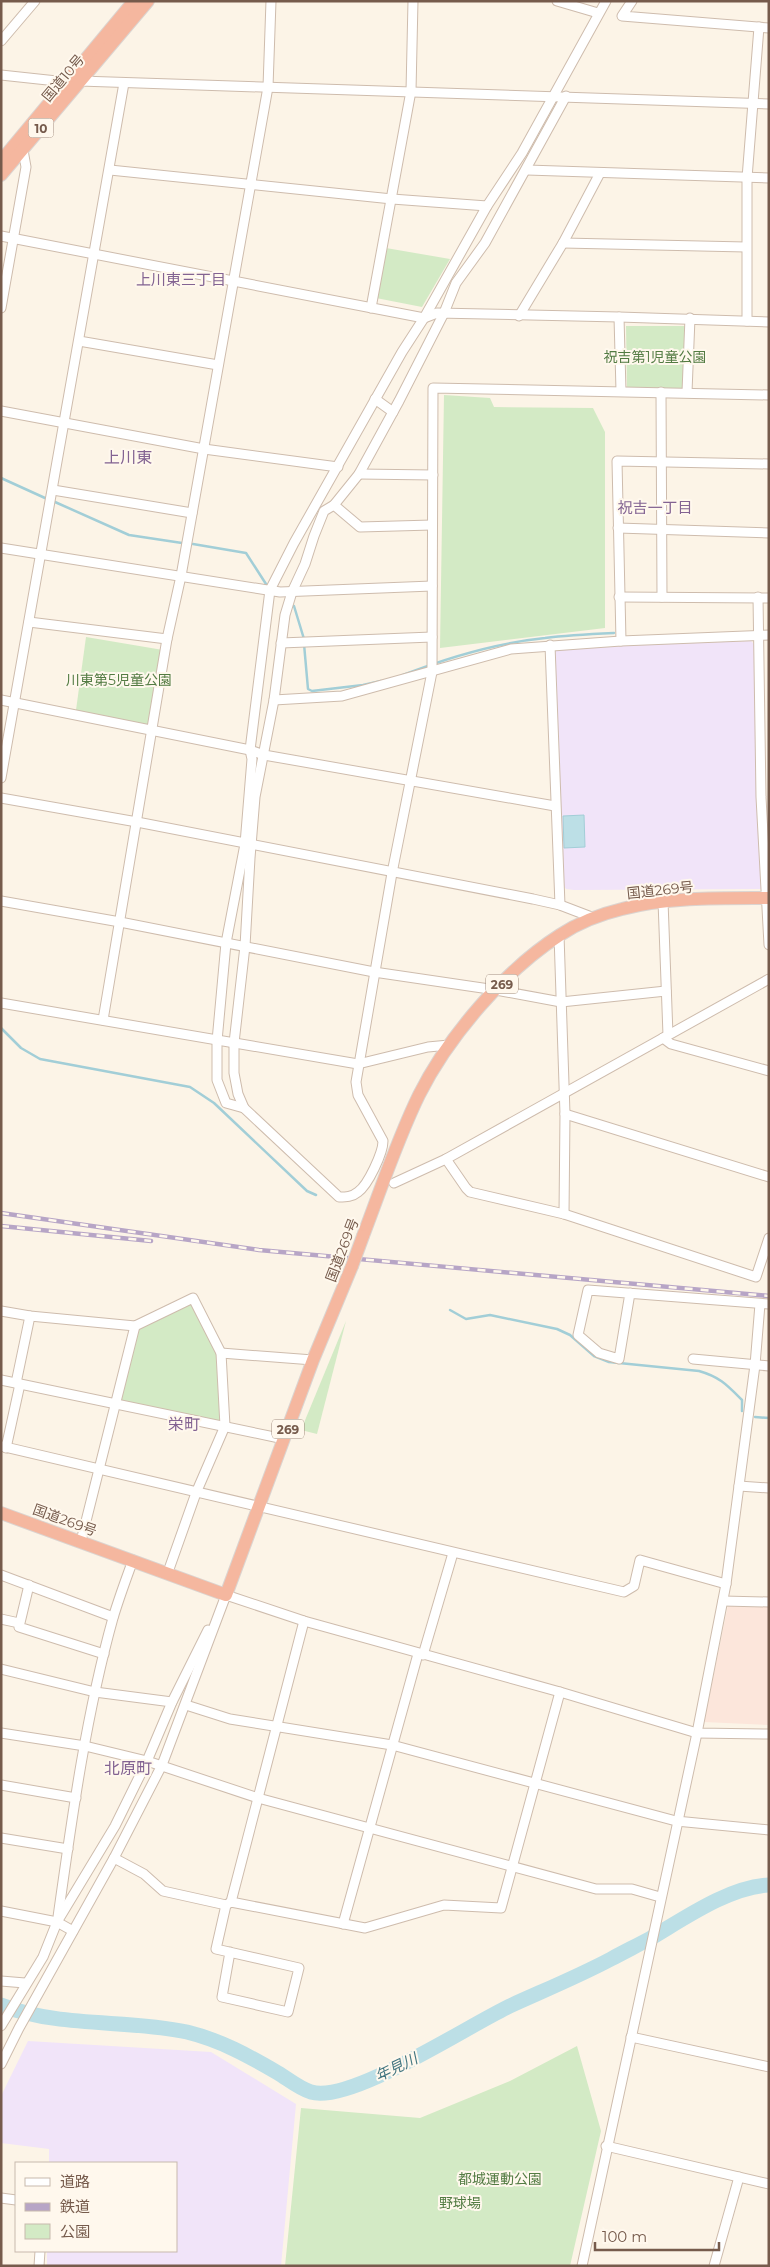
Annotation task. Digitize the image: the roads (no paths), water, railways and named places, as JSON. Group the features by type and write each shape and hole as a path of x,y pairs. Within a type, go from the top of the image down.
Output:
{"highway":[{"name":"国道10号","path":"1,175 19,146 66,82 134,1"},
{"name":"国道10号","path":"1,161 19,146 80,81 148,1"},
{"name":"国道269号","path":"1,1513 168,1572 226,1595 313,1360 420,1095 449,1045 465,1024 520,966 559,935 594,918 623,908 663,901 767,898"}],"street":[{"path":"1,41 35,1"},
{"path":"103,1020 167,639 181,576 268,87 271,1"},
{"path":"370,308 411,91 413,1"},
{"path":"557,1 598,13"},
{"path":"606,1 555,96 487,206 424,318 375,399 294,543 270,590 250,750 252,767 245,946 234,1043 234,1073 238,1094 244,1108 339,1197 349,1197 360,1191 372,1176 383,1149 383,1141 358,1095 356,1082 392,873 432,672 433,388 769,395"},
{"path":"632,1 622,16 769,28"},
{"path":"747,321 747,178 759,27"},
{"path":"1,75 66,82 411,91 769,104"},
{"path":"1,778 124,83"},
{"path":"244,1108 226,1103 222,1096 216,1070 226,943 248,845 274,700 285,615 292,592 305,564 324,511 334,505 359,474 444,313 456,283 468,264 479,253 527,170 566,96"},
{"path":"1,308 26,167 19,146"},
{"path":"110,170 392,199 487,206"},
{"path":"527,170 769,178"},
{"path":"519,316 563,243 600,173"},
{"path":"1,236 424,318 437,313 444,313 519,316 619,316 769,322"},
{"path":"563,243 746,248"},
{"path":"619,316 621,391"},
{"path":"686,392 690,318"},
{"path":"79,341 218,366"},
{"path":"661,392 662,597"},
{"path":"375,399 393,412"},
{"path":"1,411 204,449 338,467"},
{"path":"621,641 617,461 769,464"},
{"path":"359,474 433,475"},
{"path":"53,490 192,513"},
{"path":"334,505 360,527 432,525"},
{"path":"618,528 769,532"},
{"path":"1,548 292,592 432,586"},
{"path":"620,598 769,598"},
{"path":"758,598 758,635 764,701 769,946"},
{"path":"29,622 167,639"},
{"path":"274,700 342,696 511,649 621,641 769,635"},
{"path":"281,643 432,637"},
{"path":"550,645 560,905"},
{"path":"1,700 250,750 264,755 555,806"},
{"path":"1,798 137,822 560,905 594,918"},
{"path":"1,901 120,922 374,972 496,990 561,1002 666,991"},
{"path":"663,901 666,1036 671,1044 769,1071"},
{"path":"559,935 565,1114 564,1214"},
{"path":"394,1183 446,1158 564,1094 769,979"},
{"path":"1,1003 358,1064 428,1047 449,1045"},
{"path":"565,1114 769,1177"},
{"path":"446,1158 470,1192 564,1214 756,1278 769,1238"},
{"path":"582,2266 676,1821 697,1733 723,1601 765,1304 630,1293 588,1290 578,1335 599,1353 619,1359 630,1293"},
{"path":"1,1311 30,1316 135,1326 193,1298 220,1353 225,1426 196,1493 168,1572"},
{"path":"30,1316 4,1447 624,1592 634,1586 640,1560 726,1584"},
{"path":"81,1542 135,1326"},
{"path":"220,1353 313,1360"},
{"path":"693,1359 769,1366"},
{"path":"1,1380 284,1438"},
{"path":"739,1486 769,1488"},
{"path":"343,1924 392,1744 453,1553"},
{"path":"57,1922 76,1798 96,1692 113,1617 132,1560"},
{"path":"1,1575 113,1617"},
{"path":"29,1585 18,1627 104,1654"},
{"path":"226,1595 304,1621 560,1692 697,1733 769,1734"},
{"path":"2,2022 42,1957 57,1922 115,1826 147,1761 172,1702 226,1595"},
{"path":"1,2064 19,2028 114,1858 162,1765 226,1595"},
{"path":"723,1601 769,1602"},
{"path":"1,1618 19,1623"},
{"path":"230,1952 222,1997 288,2012 299,1968 230,1952 216,1949 277,1728 304,1621"},
{"path":"1,1669 96,1692 172,1702"},
{"path":"114,1858 144,1874 163,1891 365,1928 444,1905 501,1908 514,1868 560,1692"},
{"path":"186,1705 230,1719 277,1728 392,1744 676,1821 769,1830"},
{"path":"1,1733 85,1746 147,1761 258,1798 514,1868 596,1889 632,1889 660,1897"},
{"path":"1,1785 76,1798"},
{"path":"1,1838 68,1849"},
{"path":"1,1911 57,1922 74,1932"},
{"path":"1,1981 24,1985"},
{"path":"630,2037 769,2067"},
{"path":"606,2146 769,2184"},
{"path":"714,2266 739,2177"},
{"path":"1,2198 15,2200"},
{"path":"39,2266 40,2252"}],"water":[{"path":"584,815 585,847 564,848 563,816"}],"waterway":[{"path":"1,478 45,498"},
{"path":"55,502 129,535 182,543"},
{"path":"193,544 246,553 266,584"},
{"path":"294,606 304,639"},
{"path":"403,675 438,662 509,643 562,636 614,633"},
{"path":"304,644 308,689 312,691 381,681"},
{"path":"1,1028 21,1048 40,1059 190,1087 214,1103 307,1191 316,1195"},
{"path":"450,1310 466,1319 490,1315 557,1329 570,1335 594,1356 609,1362 706,1373 723,1382 742,1400 742,1411"},
{"path":"755,1417 769,1418"},
{"name":"年見川","path":"1,2005 46,2017 164,2028 187,2032 211,2039 234,2049 307,2091 329,2092 353,2086 381,2075 512,2005 611,1959 723,1897 738,1891 769,1885"}],"railway":[{"path":"1,1213 259,1250 769,1296"},
{"path":"1,1226 151,1241"}],"district":[{"name":"上川東三丁目","path":"181,279"},
{"name":"上川東","path":"128,457"},
{"name":"祝吉一丁目","path":"655,507"},
{"name":"栄町","path":"184,1424"},
{"name":"北原町","path":"128,1768"}],"park label":[{"name":"祝吉第1児童公園","path":"655,357"},
{"name":"川東第5児童公園","path":"119,680"},
{"name":"都城運動公園","path":"500,2179"},
{"name":"野球場","path":"460,2203"}]}
